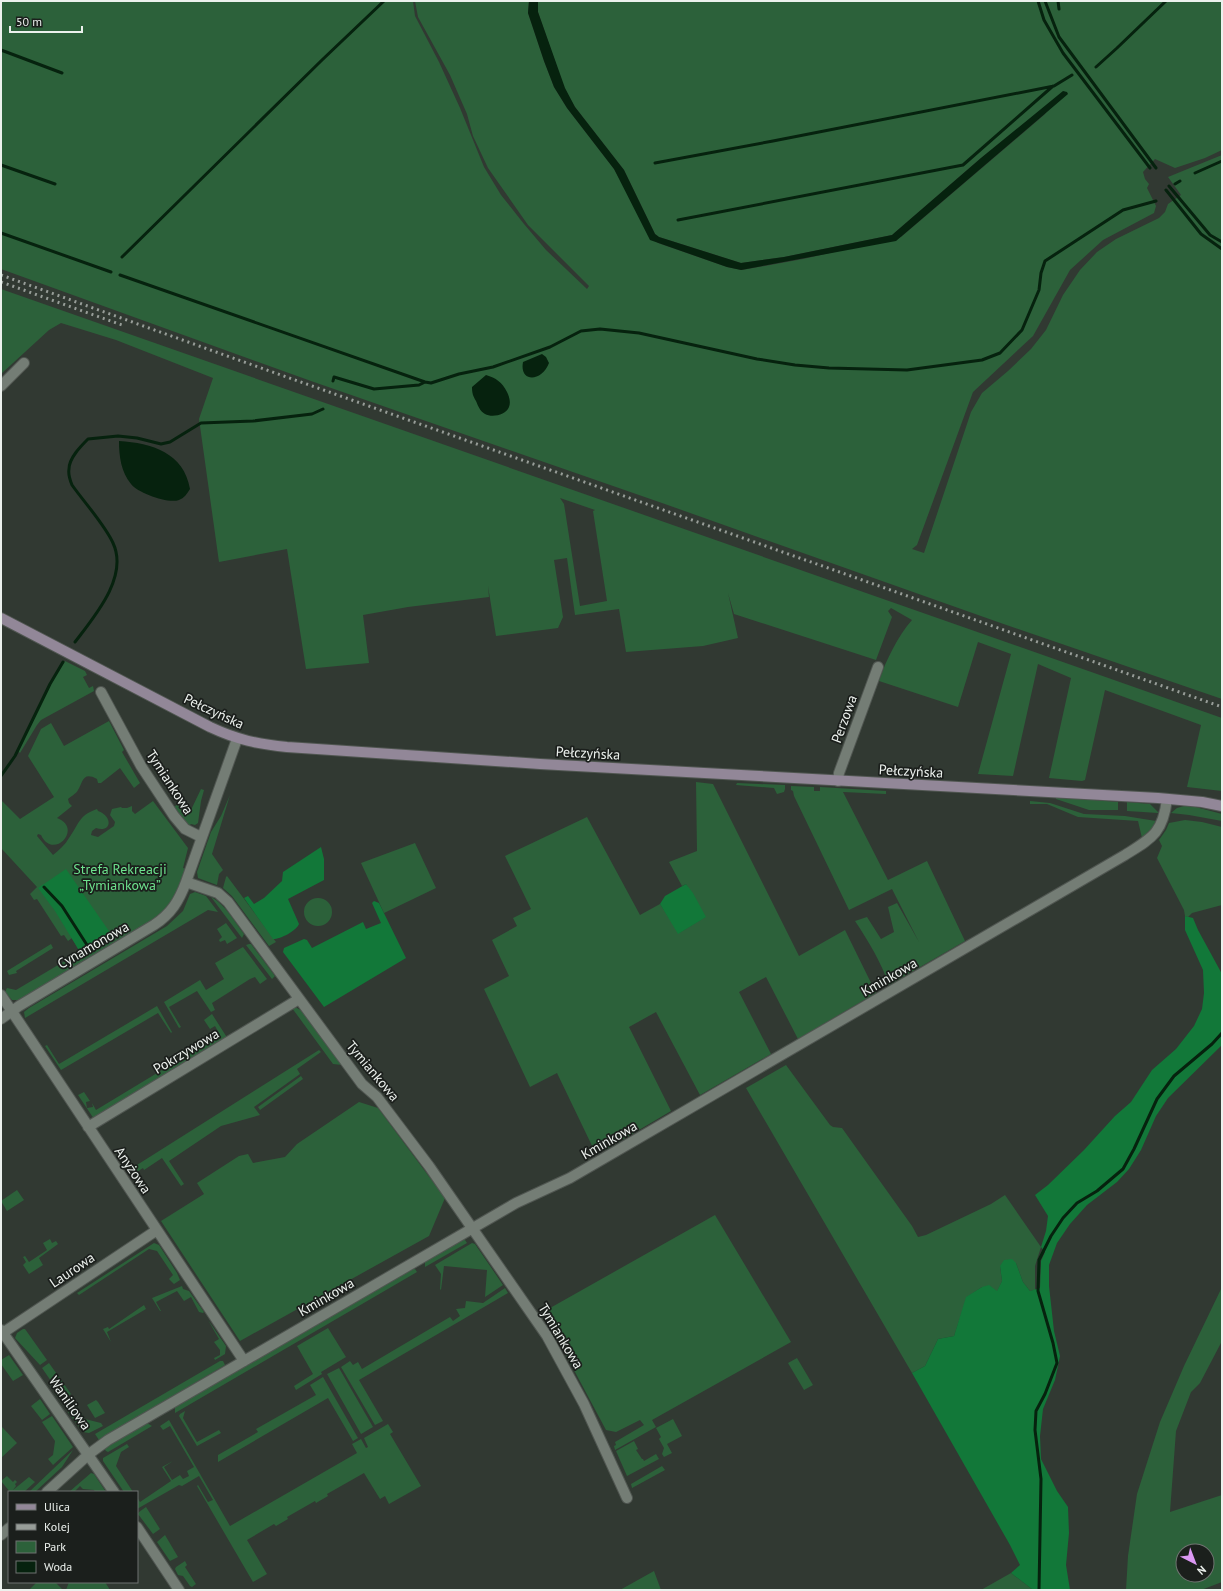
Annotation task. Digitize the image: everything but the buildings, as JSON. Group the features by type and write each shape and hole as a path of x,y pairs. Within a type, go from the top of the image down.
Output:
{"main road":[{"name":"Pełczyńska","path":"1,618 203,723 237,739 252,743 309,749 535,764 1167,798 1222,806"}],"street":[{"path":"1,386 24,363"},
{"name":"Perzowa","path":"838,781 839,773 878,667"},
{"name":"Tymiankowa","path":"101,692 141,766 174,816 185,829 201,837"},
{"path":"186,882 237,739"},
{"name":"Kminkowa","path":"48,1491 89,1454 108,1440 516,1203 570,1178 1125,855 1151,838 1157,832 1164,817 1167,798"},
{"name":"Tymiankowa","path":"186,882 218,893 224,898 362,1084 377,1097 473,1228 551,1342 584,1404 628,1498"},
{"name":"Cynamonowa","path":"1,1019 11,1011 159,922 174,908 186,882"},
{"name":"Anyżowa","path":"1,995 244,1360"},
{"name":"Pokrzywowa","path":"88,1127 299,999"},
{"name":"Laurowa","path":"2,1332 157,1230"},
{"name":"Waniliowa","path":"2,1332 89,1454 113,1491"},
{"path":"138,1528 179,1590"}],"green space":[{"path":"1,1 413,1 415,16 439,62 484,167 501,195 524,224 546,250 587,289 589,286 528,225 488,168 473,136 467,114 450,75 418,17 415,1 529,1 528,13 554,87 567,108 614,169 654,240 658,243 727,267 742,270 803,259 901,237 1044,115 1065,91 981,158 892,235 784,257 741,263 659,237 655,234 624,170 575,107 564,88 538,12 538,1 1222,1 1222,150 1205,158 1175,168 1155,159 1143,172 1145,179 1149,184 1147,188 1156,206 1154,213 1103,240 1070,270 1033,336 973,392 917,545 912,549 924,553 971,412 982,393 1031,349 1046,330 1063,295 1080,270 1097,252 1116,239 1159,218 1165,212 1168,204 1181,195 1168,177 1222,155 1222,699 311,381 1,269"},
{"path":"1,289 1222,718 1222,791 1187,787 1201,725 1105,690 1085,780 1049,778 1071,678 1038,664 1013,776 978,774 1011,654 978,642 958,707 879,681 893,649 902,633 912,620 891,608 888,611 892,617 876,660 734,614 728,593 738,638 703,646 626,652 619,609 575,615 567,558 554,560 563,617 558,628 496,636 488,586 489,597 408,607 363,615 369,663 306,669 287,549 219,562 199,419 213,378 116,340 61,323 49,330 1,374","holes":["560,498 595,510 593,511 607,601 580,606 564,504"]},
{"path":"65,661 85,671 87,675 83,677 89,688 93,686 94,691 41,720 20,753 18,751 50,685"},
{"name":"Strefa Rekreacji „Tymiankowa”","path":"109,721 124,750 122,752 140,783 134,788 120,768 101,783 98,783 97,779 92,777 86,777 75,794 68,799 72,806 57,818 65,823 68,829 64,840 58,844 52,845 46,842 41,835 38,834 37,836 53,855 66,843 80,820 91,811 97,809 103,813 109,823 105,828 96,828 92,831 91,835 98,837 114,826 115,822 110,815 112,809 121,807 127,808 132,806 132,811 135,814 153,801 188,848 183,868 186,869 174,897 165,909 153,920 19,1000 12,1000 5,992 7,988 16,990 80,952 72,938 68,941 64,935 61,936 37,899 34,900 30,894 37,887 1,848 1,800 20,819 54,797 28,756 41,729 51,723 64,746"},
{"path":"696,782 713,784 799,956 845,930 876,993 798,1039 766,977 739,992 771,1054 700,1095 656,1012 629,1027 671,1111 605,1150 601,1148 595,1152 557,1073 530,1087 484,989 509,976 492,940 517,926 513,918 531,909 505,856 587,817 640,915 660,904 679,933 705,917 686,884 682,886 669,862 697,851"},
{"path":"737,783 785,785 785,789 784,792 777,794 774,788 736,785"},
{"path":"791,786 814,787 814,791 820,791 820,787 886,791 886,794 843,792 888,880 927,861 965,941 889,985 874,952 855,921 867,917 881,939 894,932 888,907 897,903 919,942 892,889 849,910 794,796 793,791 791,790"},
{"path":"201,789 204,790 198,823 195,825 191,824 189,826 173,807 177,805 191,810"},
{"path":"230,795 212,854 223,870 219,874 217,885 198,878 197,872 211,832 221,816"},
{"path":"1056,797 1118,802 1118,810 1089,810 1056,799"},
{"path":"1030,801 1050,803 1084,814 1125,816 1156,821 1152,828 1142,838 1138,821 1078,817 1047,804 1030,804"},
{"path":"1127,802 1150,804 1159,813 1127,811"},
{"path":"1188,805 1222,814 1222,821 1171,813 1177,808"},
{"path":"1185,820 1222,827 1222,905 1192,913 1188,917 1185,916 1184,910 1157,858 1162,846 1159,840 1169,823"},
{"path":"415,843 436,888 384,913 361,863"},
{"path":"321,847 324,859 324,880 288,899 299,924 288,934 280,938 273,939 244,898 248,896 254,904 264,898 282,881 283,872"},
{"path":"66,869 111,934 80,952 55,911 38,888"},
{"path":"227,876 276,942 269,946 232,896 223,888"},
{"path":"686,884 693,893 706,917 678,934 660,904 665,896"},
{"path":"195,892 206,896 218,912 208,910 25,1018 24,1012 29,1008 167,926 183,911 190,894"},
{"path":"211,897 221,904 229,913 244,934 242,938"},
{"path":"318,898 328,902 332,912 328,922 318,926 308,922 304,912 308,902"},
{"path":"374,901 379,903 406,958 324,1007 283,952 284,948 304,939 307,940 312,948 363,922 366,929 381,923 372,903"},
{"path":"1185,916 1193,918 1222,974 1222,1045 1168,1098 1156,1116 1141,1150 1129,1169 1117,1182 1087,1205 1070,1224 1057,1243 1049,1265 1049,1286 1054,1331 1060,1356 1055,1380 1043,1409 1040,1436 1041,1459 1057,1491 1068,1507 1069,1533 1066,1565 1070,1590 1033,1590 1011,1573 1020,1565 912,1373 925,1366 938,1339 954,1336 966,1297 982,1287 989,1285 997,1291 1002,1281 1000,1266 1004,1260 1012,1259 1016,1263 1023,1282 1030,1291 1040,1288 1041,1261 1045,1252 1041,1247 1046,1231 1048,1216 1035,1195 1048,1185 1084,1150 1115,1116 1131,1102 1152,1070 1176,1049 1194,1026 1202,1009 1204,993 1203,970 1185,930"},
{"path":"226,923 237,938 227,944 225,940 220,942 219,940 222,937 217,929"},
{"path":"51,944 53,948 16,971 17,973 9,975 7,971"},
{"path":"251,944 275,976 272,979 246,945"},
{"path":"243,947 267,979 260,984 255,977 250,979 212,1003 215,1010 211,1012 197,991 169,1007 181,1027 179,1028 164,1002 200,980 206,990 224,979 215,963"},
{"path":"157,1006 172,1032 171,1033 158,1013 61,1070 45,1046 47,1045 59,1064"},
{"path":"292,1008 297,1008 302,1011 342,1065 333,1064"},
{"path":"212,1014 228,1039 94,1119 78,1095 84,1092 90,1101 86,1102 87,1108 93,1107 92,1103 96,1110 220,1035 215,1026 210,1029 204,1020"},
{"path":"319,1050 321,1052 297,1069 300,1074 254,1107 260,1115 221,1126 169,1161 184,1184 181,1186 162,1158 144,1170 143,1168 132,1175 129,1170"},
{"path":"786,1065 830,1125 833,1127 842,1128 912,1226 918,1237 926,1235 991,1204 1005,1195 1041,1247 1035,1266 1035,1290 1030,1291 1023,1282 1016,1263 1000,1266 1002,1281 997,1292 982,1287 967,1297 954,1336 938,1339 925,1366 912,1373 746,1088"},
{"path":"301,1076 303,1079 260,1110 258,1107"},
{"path":"359,1102 378,1108 445,1198 429,1236 240,1341 161,1221 204,1194 197,1183 239,1156 248,1154 253,1163 285,1157 297,1144"},
{"path":"17,1190 24,1200 7,1211 1,1201"},
{"path":"715,1215 791,1342 652,1420 656,1427 615,1450 615,1442 644,1425 640,1420 616,1432 606,1430 543,1312"},
{"path":"463,1237 467,1243 425,1267 425,1261"},
{"path":"50,1239 52,1243 56,1241 58,1244 39,1258 43,1265 29,1274 23,1265 26,1262 23,1257 25,1256 29,1262 47,1250 43,1243"},
{"path":"154,1243 159,1245 177,1273 180,1280 174,1284 169,1279 173,1275 157,1251 149,1249 79,1295 77,1293"},
{"path":"472,1243 475,1244 503,1285 485,1297 487,1270 444,1266 441,1290 441,1274 435,1265"},
{"path":"410,1269 415,1269 417,1272 175,1413 175,1406"},
{"path":"182,1286 183,1289 189,1291 204,1312 203,1313 199,1312 191,1297 184,1301 177,1291 156,1302 160,1311 152,1298"},
{"path":"1222,1287 1222,1341 1200,1383 1191,1392 1176,1431 1170,1512 1222,1495 1222,1582 1201,1590 1126,1590 1128,1556 1137,1494 1160,1422 1184,1366"},
{"path":"505,1288 508,1293 359,1380 383,1421 375,1425 341,1367 350,1361 353,1365 358,1362 362,1369 450,1317 453,1321 460,1316 456,1309 465,1308 466,1301 483,1303"},
{"path":"144,1305 146,1309 107,1332 111,1342 103,1329 108,1327 109,1329"},
{"path":"208,1320 226,1346 225,1354 215,1360 214,1358 220,1355 220,1350 214,1342 219,1339"},
{"path":"328,1328 346,1357 321,1372 322,1374 296,1390 294,1386 313,1374 297,1346"},
{"path":"25,1329 47,1360 40,1365 15,1338 17,1333"},
{"path":"9,1355 23,1375 13,1381 1,1364 1,1360"},
{"path":"797,1358 813,1385 804,1390 788,1363"},
{"path":"220,1361 223,1361 225,1365 99,1440 95,1434"},
{"path":"49,1363 71,1394 62,1400 56,1395 51,1381 42,1368"},
{"path":"339,1368 373,1427 361,1434 327,1374"},
{"path":"323,1377 358,1438 353,1441 328,1398 218,1462 218,1455 258,1432 256,1429 316,1395 310,1385"},
{"path":"40,1399 50,1414 42,1420 31,1406"},
{"path":"96,1400 105,1413 95,1418 87,1405"},
{"path":"75,1405 85,1419 101,1423 103,1426 89,1433 83,1432 68,1412"},
{"path":"185,1411 183,1418 197,1442 219,1430 221,1433 197,1446 179,1416"},
{"path":"52,1416 73,1447 53,1465 48,1459 53,1455 55,1441 42,1422"},
{"path":"673,1419 682,1436 667,1444 672,1453 664,1457 662,1454 664,1448 659,1439 661,1437 656,1428"},
{"path":"169,1420 230,1526 357,1453 352,1444 361,1439 366,1448 368,1447 364,1438 388,1424 393,1432 390,1434 421,1486 389,1504 385,1496 380,1499 364,1473 327,1494 328,1496 316,1503 315,1501 287,1517 288,1519 276,1526 274,1524 247,1540 267,1574 253,1582 197,1486 198,1485 208,1502 213,1500 199,1476 182,1486 179,1485 138,1508 138,1499 140,1502 171,1481 162,1467 173,1461 164,1467 172,1480 180,1475 183,1479 189,1476 187,1471 194,1467 170,1426 163,1430 160,1426"},
{"path":"147,1423 152,1426 108,1452 103,1447"},
{"path":"2,1427 17,1443 1,1458 1,1428"},
{"path":"634,1441 638,1449 636,1450 644,1461 656,1454 659,1459 627,1476 616,1451"},
{"path":"127,1444 129,1447 121,1452 116,1466 132,1491 123,1491 103,1461 103,1458"},
{"path":"73,1450 62,1467 36,1491 30,1491"},
{"path":"662,1466 665,1470 632,1488 631,1484"},
{"path":"91,1473 94,1474 105,1491 83,1489 80,1486 75,1491 70,1491"},
{"path":"7,1476 13,1482 15,1480 17,1482 13,1490 29,1477 35,1482 25,1491 9,1491 1,1481"},
{"path":"146,1507 160,1529 153,1534 138,1514"},
{"path":"165,1535 178,1557 170,1561 157,1542"},
{"path":"185,1561 187,1565 185,1567 196,1584 192,1587 183,1576 178,1575 175,1569"},
{"path":"654,1571 661,1590 620,1590"},
{"path":"1011,1573 1033,1590 981,1590"},
{"path":"36,1583 56,1583 63,1590 29,1590"},
{"path":"69,1583 106,1583 110,1590 66,1590"}],"water":[{"path":"529,1 538,1 538,12 565,88 575,107 624,170 655,234 659,237 741,263 784,257 892,235 981,158 1063,91 1067,92 1068,94 896,241 741,270 727,267 650,240 614,169 567,108 554,87 528,13"},
{"path":"542,354 546,357 549,363 546,369 537,377 528,377 524,374 523,362"},
{"path":"486,375 498,381 508,394 510,405 502,414 491,416 485,414 479,408 473,396 472,387"},
{"path":"119,441 143,444 165,452 174,459 187,477 190,489 187,494 179,500 174,501 161,499 140,491 131,484 123,469 119,452"}],"waterway":[{"path":"122,257 384,1"},
{"path":"1038,1 1044,20 1063,53 1150,168"},
{"path":"1045,1 1059,37 1156,168"},
{"path":"1058,1 1059,9"},
{"path":"1096,67 1166,1"},
{"path":"1,50 62,73"},
{"path":"655,163 1054,86 1072,75"},
{"path":"678,220 963,165 1053,86"},
{"path":"1195,173 1222,161"},
{"path":"1,165 55,184"},
{"path":"1175,184 1180,181"},
{"path":"1169,186 1210,235 1222,242"},
{"path":"1166,190 1201,234 1222,249"},
{"path":"120,275 431,383 459,374 493,367 550,347 581,331 600,329 639,333 757,359 795,365 829,368 907,370 982,360 1000,353 1022,330 1039,290 1041,273 1045,261 1123,210 1156,201"},
{"path":"1,233 111,272"},
{"path":"333,381 334,377 374,389 419,385 425,382"},
{"path":"75,642 100,609 107,596 113,583 117,556 113,543 100,521 72,485 69,477 71,461 76,452 88,439 118,436 137,438 161,444 170,442 201,423 253,421 312,414 323,409"},
{"path":"1,776 15,756 50,684 63,662"},
{"path":"44,887 62,906 87,945"},
{"path":"1039,1590 1041,1479 1035,1430 1036,1411 1045,1394 1057,1363 1053,1343 1038,1291 1039,1260 1051,1236 1063,1218 1077,1203 1097,1191 1123,1169 1157,1099 1174,1076 1212,1044 1222,1033"}],"railway":[{"path":"1,275 1222,707"},
{"path":"1,282 122,325"}]}
